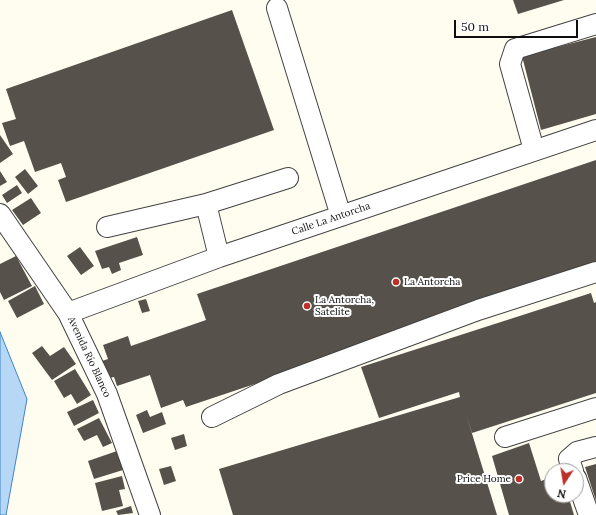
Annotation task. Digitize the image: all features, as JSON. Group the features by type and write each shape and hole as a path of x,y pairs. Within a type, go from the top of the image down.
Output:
{"street":[{"path":"277,8 341,216"},
{"path":"534,150 510,64 516,49 596,24"},
{"name":"Calle La Antorcha","path":"68,313 218,257 596,130"},
{"path":"107,228 206,204 288,178"},
{"path":"206,204 218,257"},
{"name":"Avenida Río Blanco","path":"0,214 68,313 107,394 150,515"},
{"path":"212,417 279,384 478,310 596,272"},
{"path":"505,437 596,408"},
{"path":"570,463 569,460 577,452 596,446"},
{"path":"584,499 590,515"}],"water":[{"path":"0,332 27,399 6,515 0,515"}],"building":[{"path":"513,0 564,0 518,14"},
{"path":"232,10 274,130 66,202 58,180 66,177 61,163 35,172 24,141 10,146 2,123 16,119 6,89"},
{"path":"596,37 596,114 541,130 522,56"},
{"path":"0,135 13,154 0,163"},
{"name":"La Antorcha","path":"596,160 596,270 186,407 183,400 161,408 150,375 117,386 114,377 105,379 99,362 108,359 103,345 128,336 131,346 206,320 197,294"},
{"path":"25,169 38,186 28,194 15,177"},
{"path":"0,171 7,182 0,186"},
{"path":"17,185 22,193 7,203 2,195"},
{"path":"31,198 41,213 23,225 12,210"},
{"path":"137,237 143,255 119,263 121,270 112,274 109,267 102,269 95,251"},
{"path":"80,247 94,266 81,275 67,256"},
{"path":"16,256 32,286 4,300 0,292 0,264"},
{"path":"35,286 44,304 17,318 8,301"},
{"path":"591,293 594,303 596,302 596,393 472,433 466,414 497,515 233,515 219,469 460,397 459,392 379,418 361,367"},
{"path":"146,299 150,311 142,313 138,301"},
{"path":"42,346 50,356 64,347 76,364 52,380 32,353"},
{"path":"75,369 91,395 77,404 71,394 64,398 54,381"},
{"path":"93,400 99,413 74,426 67,412"},
{"path":"147,410 150,417 162,412 166,424 143,433 136,415"},
{"path":"99,418 112,443 103,447 97,435 84,441 77,429"},
{"path":"184,434 187,446 175,450 171,438"},
{"name":"Price Home","path":"529,443 541,481 544,480 544,503 570,503 574,515 509,515 492,456"},
{"path":"117,451 123,470 94,479 88,461"},
{"path":"596,464 596,501 585,467"},
{"path":"171,466 176,481 164,485 159,469"},
{"path":"122,476 125,489 119,490 123,506 102,511 95,483"},
{"path":"131,506 133,513 118,515 116,511"}],"place":[{"name":"La Antorcha","path":"396,282"},
{"name":"La Antorcha, Satelite","path":"307,306"},
{"name":"Price Home","path":"519,479"}]}
